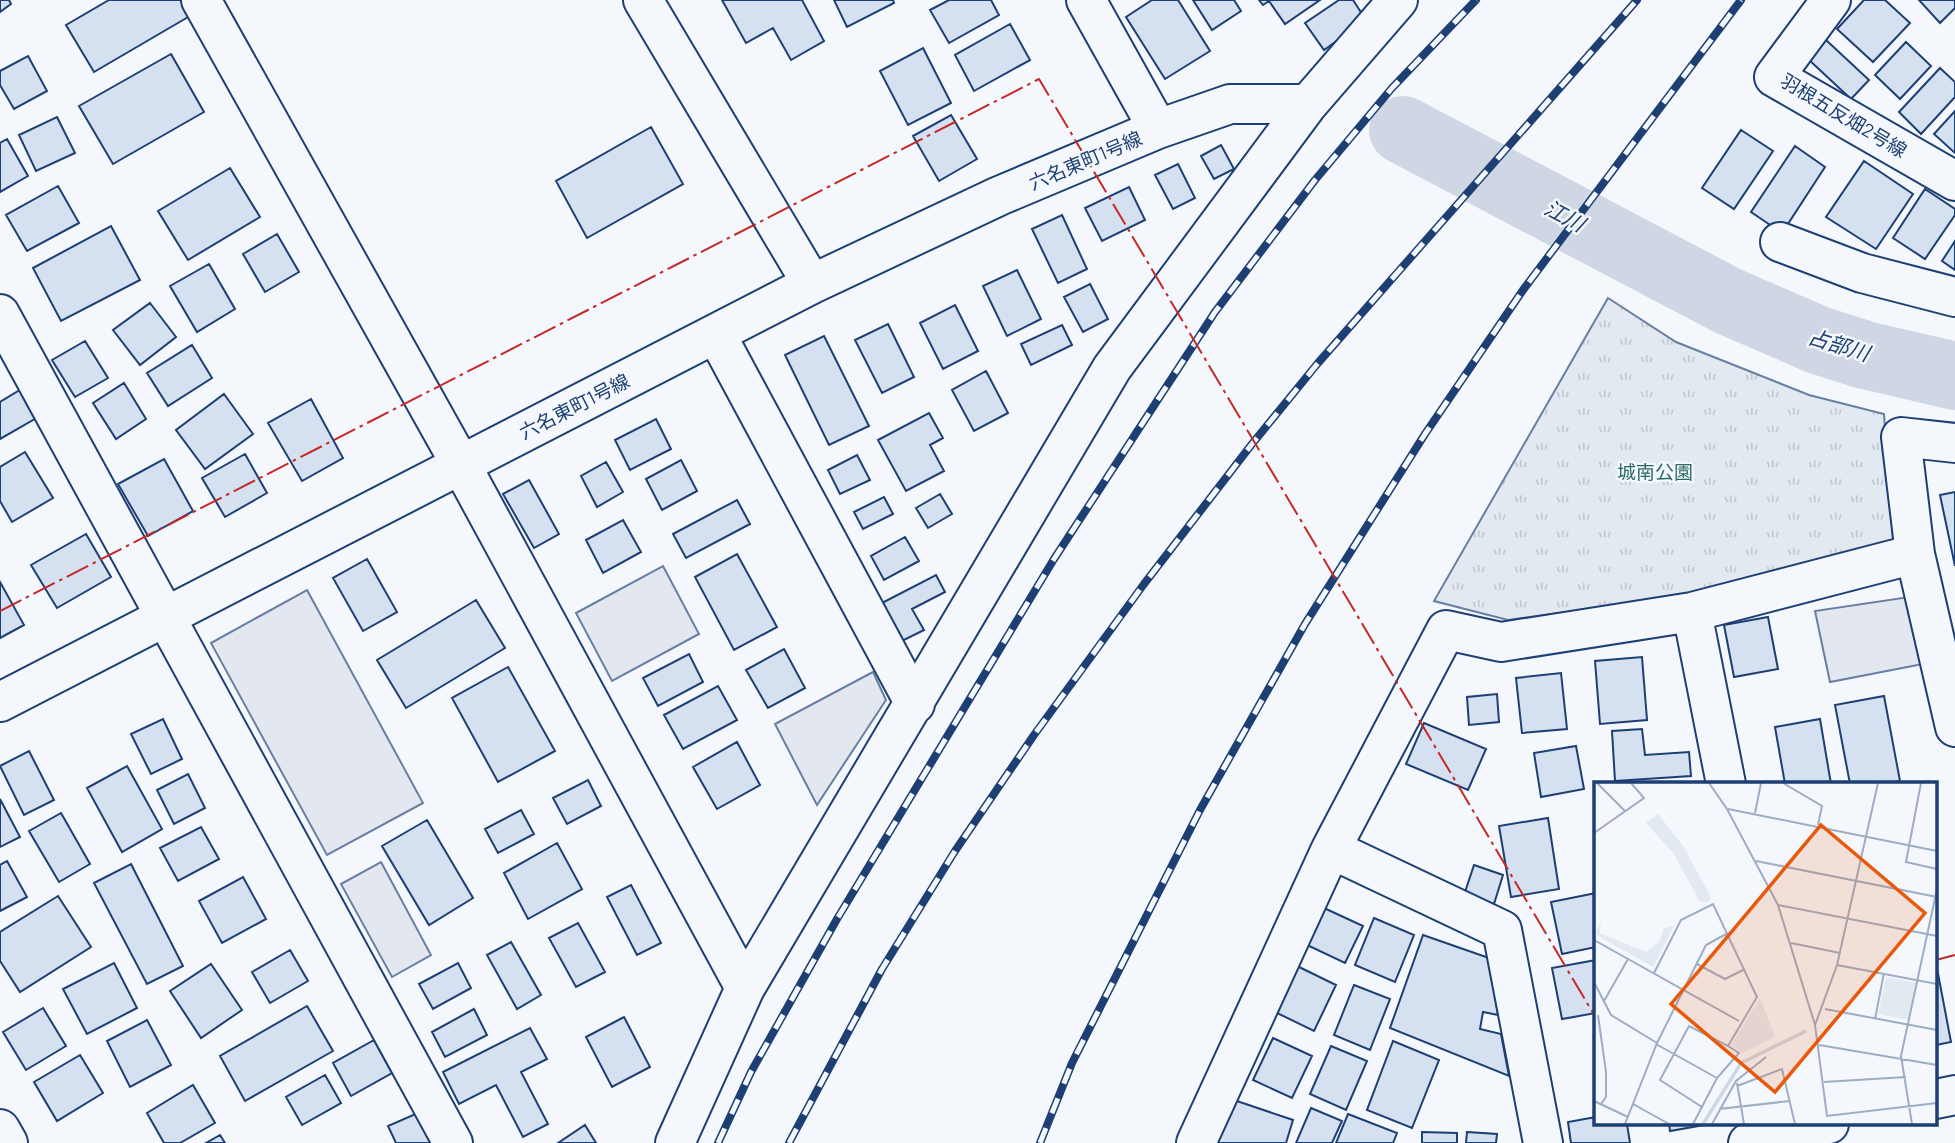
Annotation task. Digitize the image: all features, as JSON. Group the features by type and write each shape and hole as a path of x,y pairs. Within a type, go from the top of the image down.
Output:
{"street":[{"path":"201,0 460,463 745,988"},
{"path":"643,0 812,284"},
{"path":"1086,0 1158,129"},
{"path":"675,1143 745,988 1112,368 1308,104 1398,0"},
{"name":"羽根五反畑2号線","path":"1831,0 1774,77 1955,181"},
{"name":"六名東町1号線","path":"0,702 812,284 999,196 1158,129 1230,103 1308,104"},
{"path":"1780,242 1862,274 1955,298"},
{"path":"0,314 453,1143"},
{"path":"716,334 915,704"},
{"path":"1955,443 1901,437 1915,554 1955,727"},
{"path":"1196,1143 1331,849 1447,630 1501,642 1692,612 1915,554"},
{"path":"1692,612 1726,782"},
{"path":"1331,849 1502,930 1543,1143"},
{"path":"0,1129 8,1143"},
{"path":"1748,1143 1805,1130"}],"green space":[{"name":"城南公園","path":"1608,298 1676,342 1809,395 1884,414 1893,540 1671,598 1508,620 1434,601"}],"shaded area":[{"path":"663,566 699,634 612,681 576,613"},
{"path":"307,590 423,803 327,855 211,643"},
{"path":"1909,597 1928,663 1830,682 1815,611"},
{"path":"873,672 886,700 817,805 775,724"},
{"path":"381,862 431,955 392,977 341,884"}],"building":[{"path":"0,0 9,0 11,4 0,12"},
{"path":"109,0 187,0 195,13 94,72 66,25"},
{"path":"722,0 802,0 824,41 791,60 773,28 746,43"},
{"path":"834,0 893,0 894,3 847,27"},
{"path":"949,0 991,0 999,15 949,43 930,10"},
{"path":"1152,0 1178,0 1210,51 1165,79 1126,17"},
{"path":"1193,0 1234,0 1241,11 1212,30"},
{"path":"1259,0 1320,0 1285,24 1269,1 1263,5"},
{"path":"1339,0 1353,0 1366,20 1324,50 1305,23"},
{"path":"1864,0 1885,0 1910,23 1873,62 1837,29"},
{"path":"1919,0 1955,0 1955,8 1940,23"},
{"path":"1010,24 1030,60 974,91 955,55"},
{"path":"1826,40 1869,80 1851,99 1808,59"},
{"path":"1906,42 1931,66 1900,99 1875,75"},
{"path":"923,48 951,103 908,125 880,71"},
{"path":"171,54 204,112 113,164 79,106"},
{"path":"28,56 47,91 14,109 0,85 0,71"},
{"path":"1940,68 1955,82 1955,97 1921,134 1899,112"},
{"path":"1955,111 1955,153 1934,134"},
{"path":"951,115 977,159 939,181 913,136"},
{"path":"57,117 75,153 36,171 19,135"},
{"path":"651,127 683,184 587,238 556,181"},
{"path":"1741,130 1773,151 1734,209 1702,188"},
{"path":"7,139 28,176 0,192 0,143"},
{"path":"1221,145 1234,169 1214,179 1201,156"},
{"path":"1795,146 1825,167 1782,233 1751,212"},
{"path":"1864,161 1913,194 1876,249 1826,217"},
{"path":"1178,164 1195,198 1173,209 1155,175"},
{"path":"230,168 260,217 188,260 158,211"},
{"path":"58,186 79,223 27,251 6,215"},
{"path":"1129,187 1145,220 1102,241 1085,208"},
{"path":"1925,189 1955,209 1955,215 1925,259 1893,238"},
{"path":"1062,215 1087,269 1058,283 1032,229"},
{"path":"111,226 140,280 61,321 33,268"},
{"path":"277,234 299,272 265,292 243,254"},
{"path":"1955,241 1955,270 1942,261"},
{"path":"209,264 235,309 197,332 170,286"},
{"path":"1017,270 1041,319 1007,336 983,286"},
{"path":"1090,284 1108,319 1083,332 1064,297"},
{"path":"150,303 176,337 140,365 113,330"},
{"path":"955,305 978,351 943,369 920,323"},
{"path":"888,324 914,377 882,393 855,340"},
{"path":"1062,325 1072,345 1031,365 1021,344"},
{"path":"824,336 869,426 829,445 785,355"},
{"path":"85,341 108,378 75,397 52,360"},
{"path":"192,345 212,378 168,406 147,373"},
{"path":"986,371 1008,413 974,431 952,390"},
{"path":"124,383 146,419 116,439 93,403"},
{"path":"23,388 40,416 0,439 0,402"},
{"path":"224,394 253,434 205,469 176,430"},
{"path":"311,399 343,458 302,481 268,423"},
{"path":"929,413 943,438 930,445 944,471 906,491 878,440"},
{"path":"656,419 671,449 630,470 615,440"},
{"path":"25,452 53,498 12,522 0,501 0,467"},
{"path":"245,454 267,493 225,517 202,478"},
{"path":"857,455 870,480 840,494 828,470"},
{"path":"164,459 193,511 148,536 118,484"},
{"path":"681,460 697,491 662,510 646,479"},
{"path":"606,462 623,492 597,507 581,476"},
{"path":"529,480 559,534 534,548 503,494"},
{"path":"1955,492 1955,566 1940,495"},
{"path":"940,494 952,514 928,528 916,508"},
{"path":"884,497 893,514 863,529 854,512"},
{"path":"737,500 750,524 686,558 673,534"},
{"path":"623,520 641,552 603,573 586,540"},
{"path":"86,534 111,577 57,608 31,565"},
{"path":"905,537 919,561 884,580 871,556"},
{"path":"737,554 777,627 734,650 695,577"},
{"path":"367,559 397,612 363,631 333,578"},
{"path":"936,575 945,592 912,609 924,630 900,642 880,604"},
{"path":"0,582 24,625 0,638"},
{"path":"476,600 505,648 406,708 377,660"},
{"path":"1768,617 1778,669 1734,677 1724,625"},
{"path":"784,649 805,688 768,708 746,670"},
{"path":"689,654 703,682 658,706 643,678"},
{"path":"1642,657 1647,720 1600,724 1595,661"},
{"path":"508,667 555,751 498,782 452,698"},
{"path":"1561,673 1567,729 1522,733 1516,678"},
{"path":"718,686 737,720 683,749 664,715"},
{"path":"1497,694 1499,722 1469,725 1467,697"},
{"path":"1884,696 1900,781 1850,782 1835,705"},
{"path":"163,719 182,759 151,774 131,734"},
{"path":"1820,719 1831,782 1785,782 1775,727"},
{"path":"1424,723 1486,749 1468,790 1406,764"},
{"path":"1642,729 1645,755 1689,752 1691,776 1615,781 1612,731"},
{"path":"737,742 760,785 717,809 693,767"},
{"path":"1576,746 1584,789 1541,797 1534,753"},
{"path":"29,751 54,800 24,815 0,766"},
{"path":"127,766 162,829 122,852 87,788"},
{"path":"188,774 205,808 174,824 157,790"},
{"path":"588,780 601,806 567,824 553,798"},
{"path":"0,799 20,837 0,847"},
{"path":"521,810 534,834 498,853 485,829"},
{"path":"61,813 90,864 59,882 29,831"},
{"path":"1548,818 1559,889 1511,897 1499,826"},
{"path":"427,820 473,898 429,925 382,846"},
{"path":"201,827 219,859 178,881 160,848"},
{"path":"557,843 582,889 528,919 504,873"},
{"path":"7,861 27,897 0,911 0,865"},
{"path":"131,864 183,966 147,984 94,883"},
{"path":"1474,865 1503,875 1494,904 1464,895"},
{"path":"243,877 266,919 222,943 199,901"},
{"path":"631,885 661,943 637,955 607,897"},
{"path":"1594,893 1594,947 1562,954 1551,902"},
{"path":"58,896 91,947 20,992 0,961 0,932"},
{"path":"1324,908 1363,926 1345,963 1307,945"},
{"path":"1374,918 1414,935 1395,982 1355,965"},
{"path":"578,923 605,972 576,987 549,938"},
{"path":"1423,935 1489,958 1498,1015 1483,1012 1480,1029 1501,1034 1509,1076 1390,1028"},
{"path":"511,942 541,995 517,1009 487,955"},
{"path":"290,950 308,981 270,1003 252,972"},
{"path":"1594,960 1594,1013 1562,1019 1552,968"},
{"path":"114,963 137,1008 87,1034 63,989"},
{"path":"458,963 471,988 433,1009 419,984"},
{"path":"211,964 242,1010 201,1038 170,991"},
{"path":"1295,965 1336,985 1314,1031 1273,1011"},
{"path":"1938,974 1951,1042 1938,1045"},
{"path":"1354,985 1390,999 1370,1050 1334,1035"},
{"path":"307,1006 333,1051 245,1101 220,1056"},
{"path":"43,1008 66,1046 26,1070 3,1032"},
{"path":"474,1009 487,1035 445,1057 432,1032"},
{"path":"624,1017 650,1067 612,1087 586,1037"},
{"path":"147,1020 171,1065 130,1087 107,1041"},
{"path":"530,1028 547,1059 521,1072 548,1124 523,1137 496,1085 459,1104 443,1072"},
{"path":"1273,1038 1312,1056 1292,1098 1253,1080"},
{"path":"374,1040 392,1073 351,1096 333,1063"},
{"path":"1393,1041 1439,1060 1412,1128 1367,1110"},
{"path":"1331,1046 1367,1061 1346,1110 1310,1094"},
{"path":"80,1055 103,1093 57,1121 34,1082"},
{"path":"325,1075 341,1103 302,1125 286,1097"},
{"path":"193,1085 215,1123 180,1143 164,1143 147,1113"},
{"path":"1231,1099 1293,1120 1286,1143 1216,1143"},
{"path":"1311,1108 1342,1121 1332,1143 1296,1143"},
{"path":"420,1112 434,1143 396,1143 388,1126"},
{"path":"1348,1114 1397,1133 1393,1143 1336,1143"},
{"path":"1594,1117 1594,1126 1627,1126 1630,1143 1571,1143 1568,1122"},
{"path":"585,1125 596,1143 558,1143"},
{"path":"1669,1126 1699,1126 1670,1131"},
{"path":"1422,1132 1457,1133 1457,1143 1422,1143"},
{"path":"1467,1132 1497,1134 1496,1143 1466,1143"},
{"path":"220,1135 225,1143 206,1143"}],"waterway":[{"name":"江川","path":"1403,130 1728,301 1818,340 1865,355 1955,376"}],"railway":[{"path":"718,1143 751,1072 837,919 1054,559 1215,312 1315,180 1392,88 1476,0"},
{"path":"789,1143 882,969 955,851 1034,735 1144,584 1318,363 1637,0"},
{"path":"1040,1143 1072,1063 1200,810 1305,624 1425,434 1523,290 1741,0"}],"power":[{"path":"0,611 1039,79 1594,1015"},
{"path":"1938,959 1955,955"}],"water label":[{"name":"占部川","path":"1839,344"}]}
